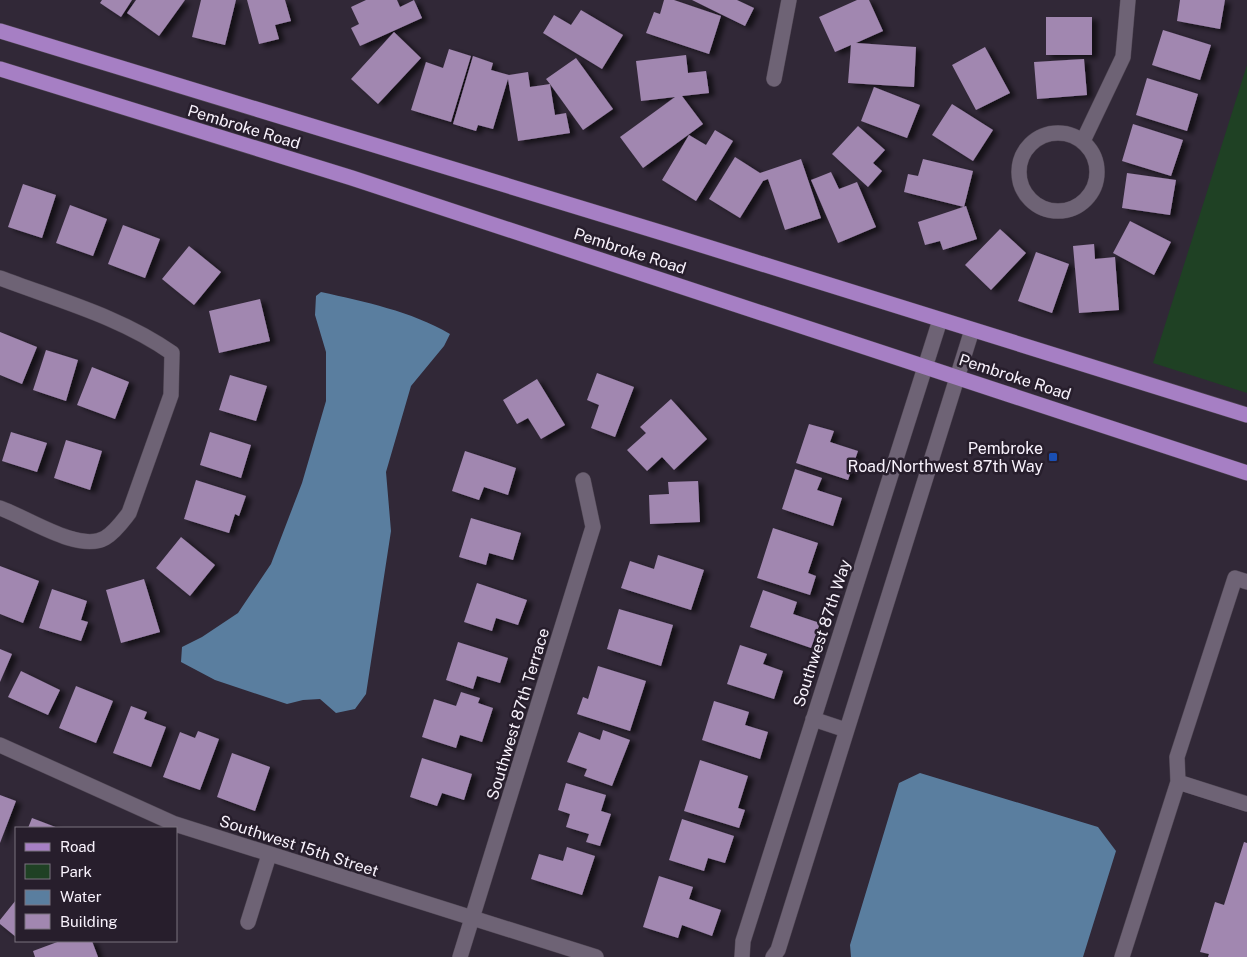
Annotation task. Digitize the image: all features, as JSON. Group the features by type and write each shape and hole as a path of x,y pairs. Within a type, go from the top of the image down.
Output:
{"main road":[{"name":"Pembroke Road","path":"0,31 666,234 1247,416"},
{"name":"Pembroke Road","path":"0,69 352,178 1247,473"}],"street":[{"path":"774,79 789,0"},
{"path":"1083,142 1123,57 1128,0"},
{"path":"1054,133 1073,136 1083,142 1091,151 1097,163 1098,177 1089,196 1074,209 1060,212 1046,210 1034,204 1024,194 1019,181 1021,157 1028,146 1037,138 1054,133"},
{"path":"0,278 123,325 152,339 172,353 170,395 129,513 104,539 84,541 61,535 0,508"},
{"name":"Southwest 87th Way","path":"742,957 742,941 940,320"},
{"path":"773,957 778,950 972,330"},
{"name":"Southwest 87th Terrace","path":"460,957 593,527 583,480"},
{"path":"1122,957 1178,782 1178,756 1235,578 1247,582"},
{"path":"813,719 846,730"},
{"name":"Southwest 15th Street","path":"0,745 175,824 472,920 596,957"},
{"path":"1178,782 1247,804"},
{"path":"248,922 268,855"}],"green space":[{"path":"1247,65 1247,393 1153,363"}],"water":[{"path":"321,292 404,313 450,334 444,346 411,386 386,472 391,531 366,694 355,709 336,713 320,699 303,700 287,704 215,680 181,662 182,647 202,637 238,613 271,564 302,483 326,401 326,352 315,315 316,296"},
{"path":"920,773 1098,827 1116,851 1083,957 851,957 850,945 899,783"}],"building":[{"path":"102,0 132,0 121,17 100,3"},
{"path":"136,0 185,0 159,36 127,13"},
{"path":"201,0 236,0 225,45 192,37"},
{"path":"247,0 285,0 291,21 275,25 279,39 259,44"},
{"path":"366,0 397,0 400,7 414,0 422,18 360,46 351,28 359,24 351,7"},
{"path":"664,0 674,0 721,16 709,54 646,33 654,12 660,14"},
{"path":"692,0 737,0 754,8 745,26"},
{"path":"857,0 869,0 883,31 856,43 916,47 914,87 848,83 851,45 835,52 819,17"},
{"path":"1180,0 1225,0 1220,29 1177,21"},
{"path":"581,10 623,35 602,69 543,33 554,15 571,25"},
{"path":"1046,17 1092,17 1092,55 1046,55"},
{"path":"1163,30 1211,45 1200,80 1152,65"},
{"path":"394,32 421,58 378,104 351,79"},
{"path":"985,47 1010,93 976,110 952,65"},
{"path":"449,49 471,56 451,122 411,110 426,62 443,68"},
{"path":"686,55 688,73 706,71 709,93 682,96 703,124 643,168 620,137 675,97 641,101 636,61"},
{"path":"473,56 493,63 491,70 509,75 528,72 530,87 550,84 555,115 566,113 570,133 518,141 508,79 493,129 478,125 476,131 453,124"},
{"path":"576,58 613,109 583,130 546,79"},
{"path":"1084,59 1087,95 1037,99 1034,62"},
{"path":"1147,78 1198,94 1187,131 1136,115"},
{"path":"874,87 920,105 907,138 861,121"},
{"path":"952,104 993,130 973,161 932,135"},
{"path":"1133,124 1183,140 1171,176 1122,161"},
{"path":"858,126 885,150 873,163 882,171 868,187 832,154"},
{"path":"715,130 733,141 696,201 662,180 689,135 706,145"},
{"path":"735,157 760,173 801,159 821,218 785,230 768,179 763,181 740,218 709,199"},
{"path":"923,159 973,171 964,207 904,192 908,174 918,176"},
{"path":"831,172 839,189 857,182 876,227 838,243 811,180"},
{"path":"1127,173 1176,180 1170,215 1122,208"},
{"path":"23,184 56,195 42,238 8,227"},
{"path":"70,205 107,219 93,256 56,243"},
{"path":"966,206 977,239 943,250 940,241 925,245 918,222"},
{"path":"1130,221 1171,242 1154,275 1113,253"},
{"path":"123,225 160,239 145,278 108,264"},
{"path":"1000,229 1026,253 991,290 965,265"},
{"path":"1094,244 1095,259 1115,257 1119,310 1079,313 1073,246"},
{"path":"189,246 221,272 194,305 162,279"},
{"path":"1036,252 1069,264 1052,313 1018,301"},
{"path":"260,299 270,341 219,353 209,311"},
{"path":"0,332 37,347 22,384 0,375"},
{"path":"46,350 78,360 66,401 33,390"},
{"path":"92,367 129,382 115,419 77,405"},
{"path":"597,373 634,387 615,437 591,428 599,405 587,400"},
{"path":"230,375 267,386 256,421 219,410"},
{"path":"537,379 565,425 541,439 528,418 517,424 503,400"},
{"path":"671,399 707,439 674,470 662,457 647,471 627,450 646,433 640,427"},
{"path":"809,424 834,431 830,442 858,451 848,480 796,463"},
{"path":"11,432 47,443 37,472 2,461"},
{"path":"210,432 251,445 241,478 200,465"},
{"path":"66,440 102,451 90,490 54,478"},
{"path":"465,451 516,468 508,495 484,487 479,500 452,491"},
{"path":"795,469 822,478 817,490 842,498 833,526 782,509"},
{"path":"196,480 246,496 239,516 235,514 229,533 184,519"},
{"path":"698,481 700,522 650,524 649,495 669,494 668,482"},
{"path":"471,518 521,533 513,560 489,553 486,565 459,557"},
{"path":"773,528 818,543 808,573 816,576 810,595 757,578"},
{"path":"181,537 215,565 190,596 156,568"},
{"path":"658,555 704,570 691,610 621,588 630,561 654,569"},
{"path":"0,566 39,581 23,623 0,614"},
{"path":"144,579 160,632 121,643 106,590"},
{"path":"477,583 527,600 518,625 496,618 492,631 464,622"},
{"path":"52,589 87,601 81,620 88,622 81,641 39,628"},
{"path":"763,590 797,602 793,614 820,623 811,648 750,627"},
{"path":"619,609 673,625 661,666 607,649"},
{"path":"458,642 508,658 500,683 477,676 473,689 446,680"},
{"path":"740,645 767,654 763,664 783,671 774,699 727,684"},
{"path":"0,649 12,654 0,682"},
{"path":"598,666 646,681 630,731 577,714 583,697 588,699"},
{"path":"21,671 60,690 48,715 8,697"},
{"path":"76,686 113,701 96,743 59,728"},
{"path":"461,692 480,698 478,703 493,708 482,742 460,735 456,748 422,737 434,699 456,706"},
{"path":"714,701 749,712 745,725 768,732 760,759 702,740"},
{"path":"131,706 147,712 144,719 166,727 151,767 113,753"},
{"path":"603,730 630,740 612,786 584,776 587,769 567,762 579,732 600,740"},
{"path":"198,731 219,739 200,790 163,777 180,732 195,738"},
{"path":"232,753 270,767 255,811 217,797"},
{"path":"422,758 472,774 464,800 442,793 437,806 410,797"},
{"path":"700,760 748,776 738,808 745,810 739,828 684,811"},
{"path":"566,783 606,795 601,811 611,814 600,846 586,842 589,834 566,827 570,814 558,810"},
{"path":"0,795 16,801 0,843"},
{"path":"32,818 55,827 28,827"},
{"path":"682,819 734,836 725,863 708,858 704,871 669,860"},
{"path":"1244,842 1247,843 1247,957 1208,957 1209,954 1200,952 1215,902 1224,905"},
{"path":"567,847 595,856 582,895 531,879 539,854 563,861"},
{"path":"659,876 693,887 689,899 721,910 712,936 682,925 678,938 643,927"},
{"path":"15,901 15,936 0,924 0,920"},
{"path":"57,942 92,942 98,957 35,957 33,951"}],"place":[{"name":"Pembroke Road/Northwest 87th Way","path":"1053,457"}]}
